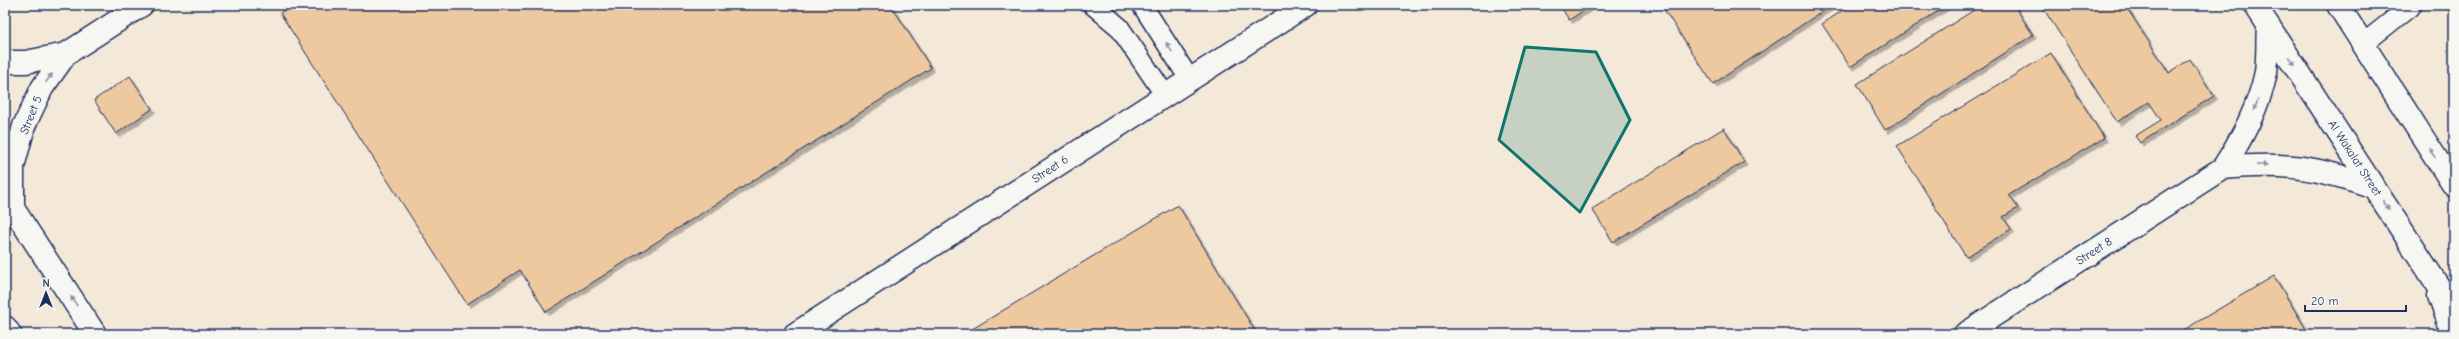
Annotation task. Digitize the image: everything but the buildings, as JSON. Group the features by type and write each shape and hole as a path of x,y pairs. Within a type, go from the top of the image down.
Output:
{"street":[{"name":"Street 5","path":"5,62 26,62 66,54 142,5"},
{"name":"Street 6","path":"795,334 1306,5"},
{"name":"Al Wakalat Street","path":"2255,5 2454,310"},
{"path":"2338,5 2454,186"},
{"name":"Street 8","path":"1965,334 2223,168 2242,138 2256,106 2266,71 2268,25"},
{"name":"Street 5","path":"9,202 13,167 24,126 42,88 66,54"},
{"name":"Street 8","path":"2223,168 2261,164 2297,166 2334,173 2374,187"},
{"path":"9,202 95,334"},
{"path":"2432,277 2453,334"},
{"path":"5,327 10,334"}],"lane":[{"path":"1093,5 1119,28 1165,95"},
{"path":"1142,5 1190,80"},
{"path":"2363,44 2412,5"}],"highlighted area":[{"path":"1525,47 1596,52 1630,120 1580,212 1499,140"}],"shaded area":[{"path":"5,5 2454,5 2454,334 5,334"}]}
